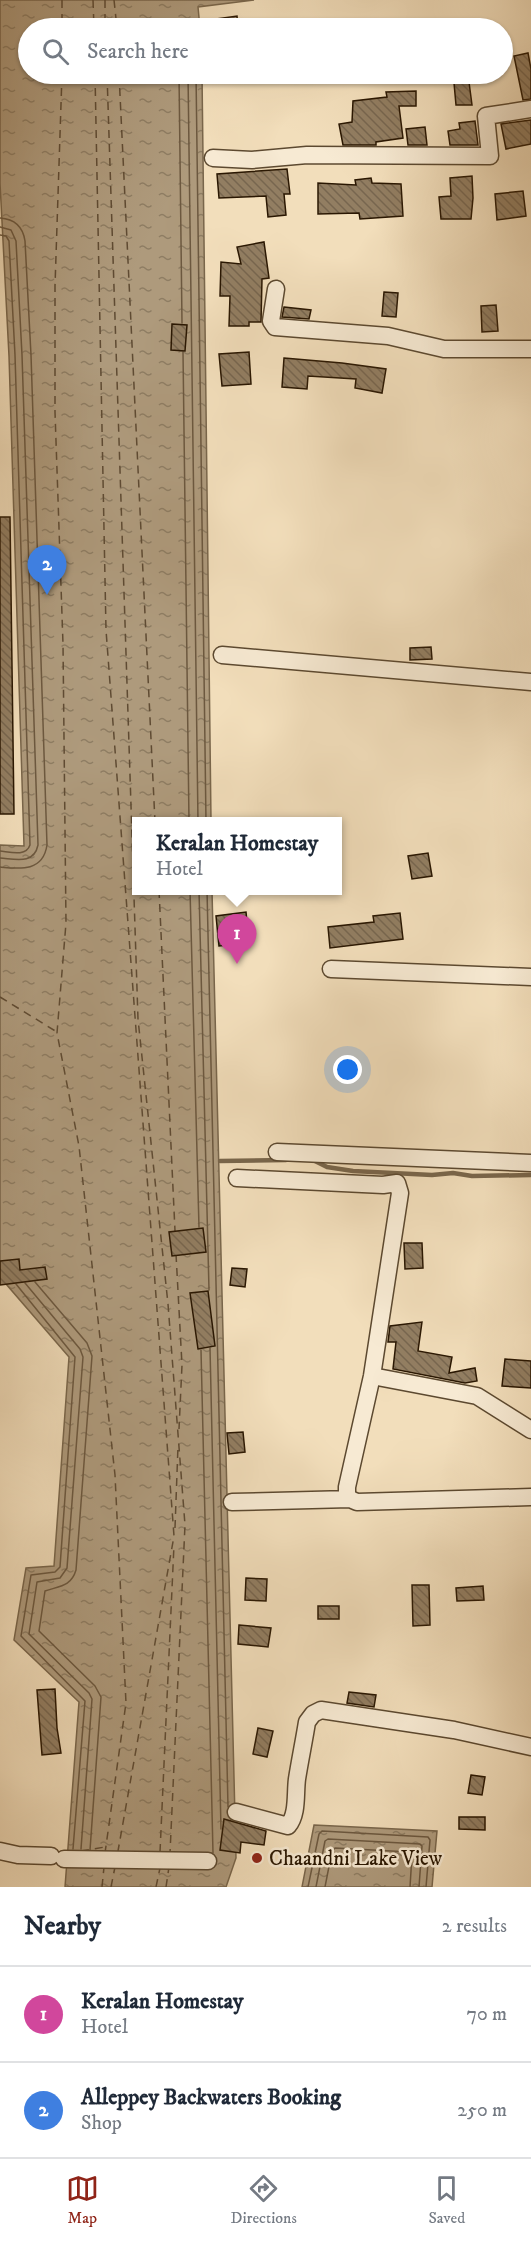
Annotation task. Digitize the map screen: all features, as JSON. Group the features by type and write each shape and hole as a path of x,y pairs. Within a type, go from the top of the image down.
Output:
{"street":[{"path":"213,158 252,160 307,155 490,156 486,116 531,109"},
{"path":"276,289 271,321 275,327 388,336 444,349 531,349"},
{"path":"222,655 531,682"},
{"path":"332,969 531,977"},
{"path":"277,1152 531,1163"},
{"path":"237,1178 383,1185 398,1183 400,1193 372,1376 347,1487 350,1499"},
{"path":"372,1376 477,1396 531,1430"},
{"path":"232,1502 350,1499 357,1502 531,1497"},
{"path":"236,1812 288,1826 292,1822 307,1722 313,1714 321,1710 454,1730 531,1748"},
{"path":"0,1851 18,1855 57,1857 208,1861"}],"water":[{"path":"0,0 254,0 198,7 199,18 18,18 18,84 202,84 211,817 132,817 132,895 212,895 236,1858 226,1887 65,1887 79,1702 14,1640 26,1568 54,1566 69,1357 0,1277 0,845 24,846 9,356 0,183"},
{"path":"314,1825 437,1831 432,1887 302,1887"}],"building":[{"path":"528,53 531,69 531,99 523,100 514,56"},
{"path":"454,84 469,84 472,105 456,105"},
{"path":"416,91 416,106 399,106 403,138 376,142 376,145 343,145 339,124 352,122 353,101 387,97 386,92"},
{"path":"531,120 531,144 506,149 501,124"},
{"path":"475,121 478,145 450,145 448,131 460,129 459,123"},
{"path":"425,127 427,145 408,145 406,129"},
{"path":"287,169 290,194 284,194 286,215 268,217 266,196 219,198 217,174"},
{"path":"472,176 471,219 441,219 439,197 451,196 450,178"},
{"path":"371,178 372,183 401,184 403,216 360,219 359,213 318,214 318,183 356,185 355,180"},
{"path":"523,191 526,216 497,220 495,194"},
{"path":"264,242 269,278 262,279 261,322 249,322 249,326 229,326 230,296 220,296 221,262 241,264 237,247"},
{"path":"384,292 398,293 396,317 382,316"},
{"path":"496,305 498,331 482,332 481,306"},
{"path":"284,307 311,310 309,319 282,317"},
{"path":"172,324 187,325 185,351 171,350"},
{"path":"249,352 251,384 222,386 219,354"},
{"path":"284,358 386,369 382,393 355,388 356,379 308,376 307,389 282,387"},
{"path":"0,517 10,517 14,814 0,814"},
{"path":"431,647 432,659 410,660 410,648"},
{"path":"428,853 432,876 412,879 408,856"},
{"path":"246,912 249,943 219,946 216,916"},
{"path":"400,913 403,939 330,948 328,927 374,922 373,916"},
{"path":"203,1228 206,1252 172,1256 169,1232"},
{"path":"404,1243 422,1243 423,1268 405,1269"},
{"path":"19,1259 20,1270 45,1267 47,1279 0,1285 0,1261"},
{"path":"232,1268 247,1269 245,1287 230,1285"},
{"path":"208,1291 215,1346 198,1349 190,1293"},
{"path":"422,1322 418,1351 452,1357 449,1373 475,1368 477,1381 465,1383 393,1369 396,1342 388,1342 390,1326"},
{"path":"505,1359 531,1361 531,1388 502,1386"},
{"path":"243,1432 245,1452 229,1454 227,1433"},
{"path":"246,1578 267,1579 266,1601 245,1600"},
{"path":"412,1585 429,1585 430,1625 413,1626"},
{"path":"483,1586 484,1600 457,1601 456,1588"},
{"path":"318,1606 339,1606 339,1619 318,1619"},
{"path":"239,1625 271,1628 268,1647 238,1644"},
{"path":"55,1689 61,1753 42,1755 37,1690"},
{"path":"349,1692 376,1695 374,1707 347,1703"},
{"path":"258,1728 273,1731 267,1757 253,1754"},
{"path":"471,1775 485,1777 482,1795 468,1793"},
{"path":"459,1817 485,1817 485,1830 459,1829"},
{"path":"224,1819 266,1831 264,1845 241,1842 240,1853 220,1850"}],"waterway":[{"path":"220,1161 286,1160"},
{"path":"313,1160 327,1167 353,1171 432,1175 453,1173 472,1176 531,1175"}],"ferry route":[{"path":"62,0 62,18"},
{"path":"93,0 94,18"},
{"path":"105,0 105,18"},
{"path":"114,0 116,18"},
{"path":"62,84 55,286 55,412 63,644 66,923 57,1033 79,1146 115,1475 126,1703 105,1853"},
{"path":"95,84 106,630 174,1536 118,1851"},
{"path":"107,84 132,836"},
{"path":"119,84 155,817"},
{"path":"134,895 138,1019 168,1304 185,1525 170,1853"},
{"path":"159,895 175,1231"},
{"path":"0,997 57,1032"},
{"path":"176,1254 182,1365 179,1429"},
{"path":"175,1528 178,1446"},
{"path":"160,1852 174,1545"},
{"path":"81,1851 105,1847"},
{"path":"102,1887 104,1867"},
{"path":"111,1887 115,1867"},
{"path":"166,1887 169,1867"},
{"path":"156,1887 160,1868"}],"place":[{"name":"Alleppey Backwaters Booking","path":"47,595"},
{"name":"Keralan Homestay","path":"237,964"},
{"name":"Chaandni Lake View","path":"257,1858"}]}
